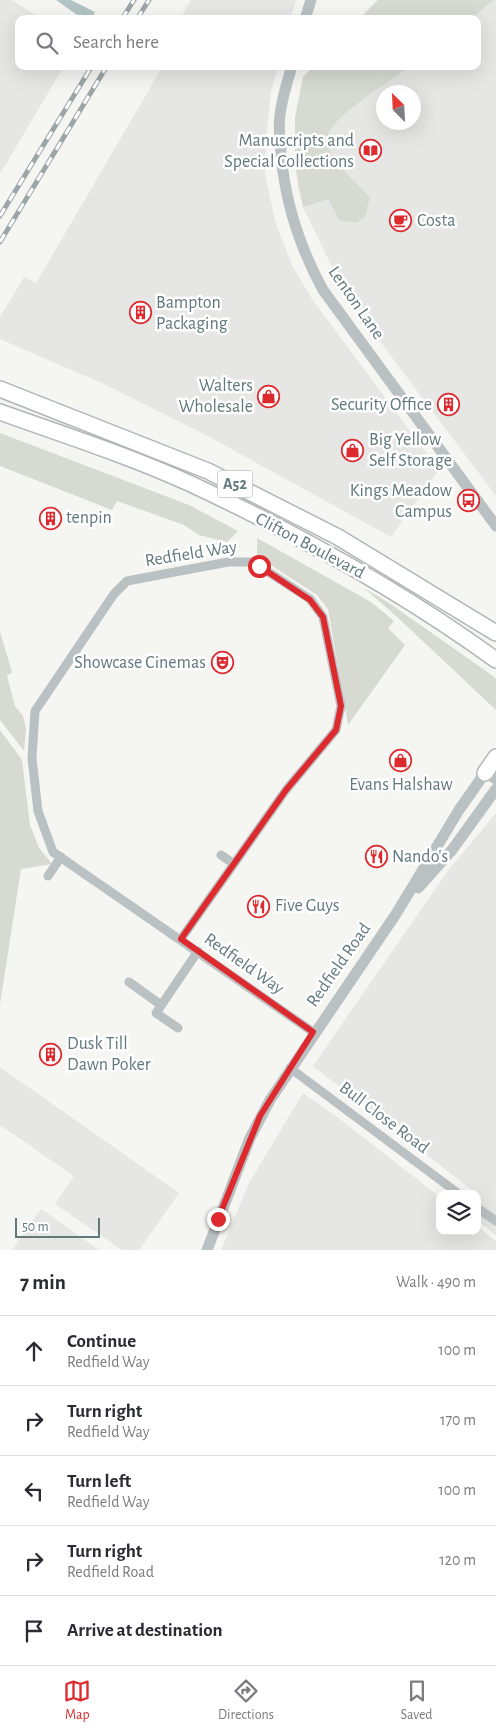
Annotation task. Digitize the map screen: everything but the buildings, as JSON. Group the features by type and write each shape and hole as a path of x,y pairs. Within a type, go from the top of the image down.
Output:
{"highway":[{"name":"Clifton Boulevard","path":"0,389 208,471 338,537 496,633"},
{"name":"Clifton Boulevard","path":"0,412 190,484 330,553 462,635 496,660"},
{"path":"462,635 496,667"},
{"path":"491,776 496,757"}],"street":[{"path":"306,15 311,0"},
{"name":"Lenton Lane","path":"291,70 280,120 283,182 293,224 308,262 323,290 496,526"},
{"name":"Redfield Way","path":"181,939 286,790 336,730 341,706 323,617 318,608 310,600 249,561 228,562 126,581 110,600 35,711 32,758 38,811 53,852 313,1032"},
{"name":"Redfield Road","path":"207,1250 250,1138 270,1100 313,1032 396,914 459,810 491,776"},
{"name":"Redfield Road","path":"396,914 452,850 496,789"},
{"path":"221,855 234,864"},
{"path":"48,876 61,857"},
{"path":"178,1028 156,1013 198,951"},
{"path":"128,982 161,1005"},
{"name":"Bull Close Road","path":"290,1068 454,1190"},
{"path":"481,1211 496,1222"}],"shaded area":[{"path":"0,0 12,0 35,15 15,15 15,70 62,70 0,174"},
{"path":"56,0 71,0 95,12 93,15 77,15"},
{"path":"191,0 296,0 291,15 182,15"},
{"path":"378,0 496,0 496,496 346,296 303,207 295,164 295,118 303,77 310,70 481,70 481,15 363,15"},
{"path":"378,0 493,0 476,15 363,15"},
{"path":"160,70 277,70 271,92 265,175 276,224 292,265 312,299 439,470 391,537 204,434 106,385 0,339 0,317 24,277 36,283"},
{"path":"310,70 404,70 383,85 376,85 376,90 341,118 328,135 331,154 334,159 370,197 365,217 356,223 339,220 328,199 303,207 295,164 295,118 303,77"},
{"path":"0,433 189,505 238,531 227,542 199,535 184,525 117,501 112,510 0,466"},
{"path":"257,538 371,602 394,621 388,628 405,645 348,725 328,609 317,595 257,556"},
{"path":"364,588 389,603 493,676 496,679 496,710 395,615"},
{"path":"0,632 12,672 7,676 15,706 23,716 26,728 24,751 0,720"},
{"path":"0,730 22,760 30,825 39,848 52,864 21,869 0,1004"},
{"path":"496,813 496,1236 481,1223 481,1190 472,1190 313,1066 447,872"},
{"path":"0,1067 179,1193 139,1250 122,1250 55,1204 74,1176 0,1125"},
{"path":"303,1093 436,1194 436,1235 481,1235 481,1229 496,1241 496,1250 221,1250 249,1183"},
{"path":"41,1209 99,1250 12,1250"}],"railway":[{"path":"125,15 134,0"},
{"path":"140,15 149,0"},
{"path":"0,216 90,70"},
{"path":"0,242 105,70"}],"place":[{"name":"Manuscripts and Special Collections","path":"370,151"},
{"name":"Costa","path":"401,221"},
{"name":"Bampton Packaging","path":"140,313"},
{"name":"Walters Wholesale","path":"269,396"},
{"name":"Security Office","path":"448,405"},
{"name":"Big Yellow Self Storage","path":"353,450"},
{"name":"Kings Meadow Campus","path":"468,501"},
{"name":"tenpin","path":"50,518"},
{"name":"Showcase Cinemas","path":"222,663"},
{"name":"Evans Halshaw","path":"401,760"},
{"name":"Nando's","path":"376,857"},
{"name":"Five Guys","path":"259,906"},
{"name":"Dusk Till Dawn Poker","path":"51,1054"}],"route":[{"path":"218,1219 260,1116 313,1032 181,939 286,790 336,730 341,706 323,617 318,608 310,600 259,566"}]}
